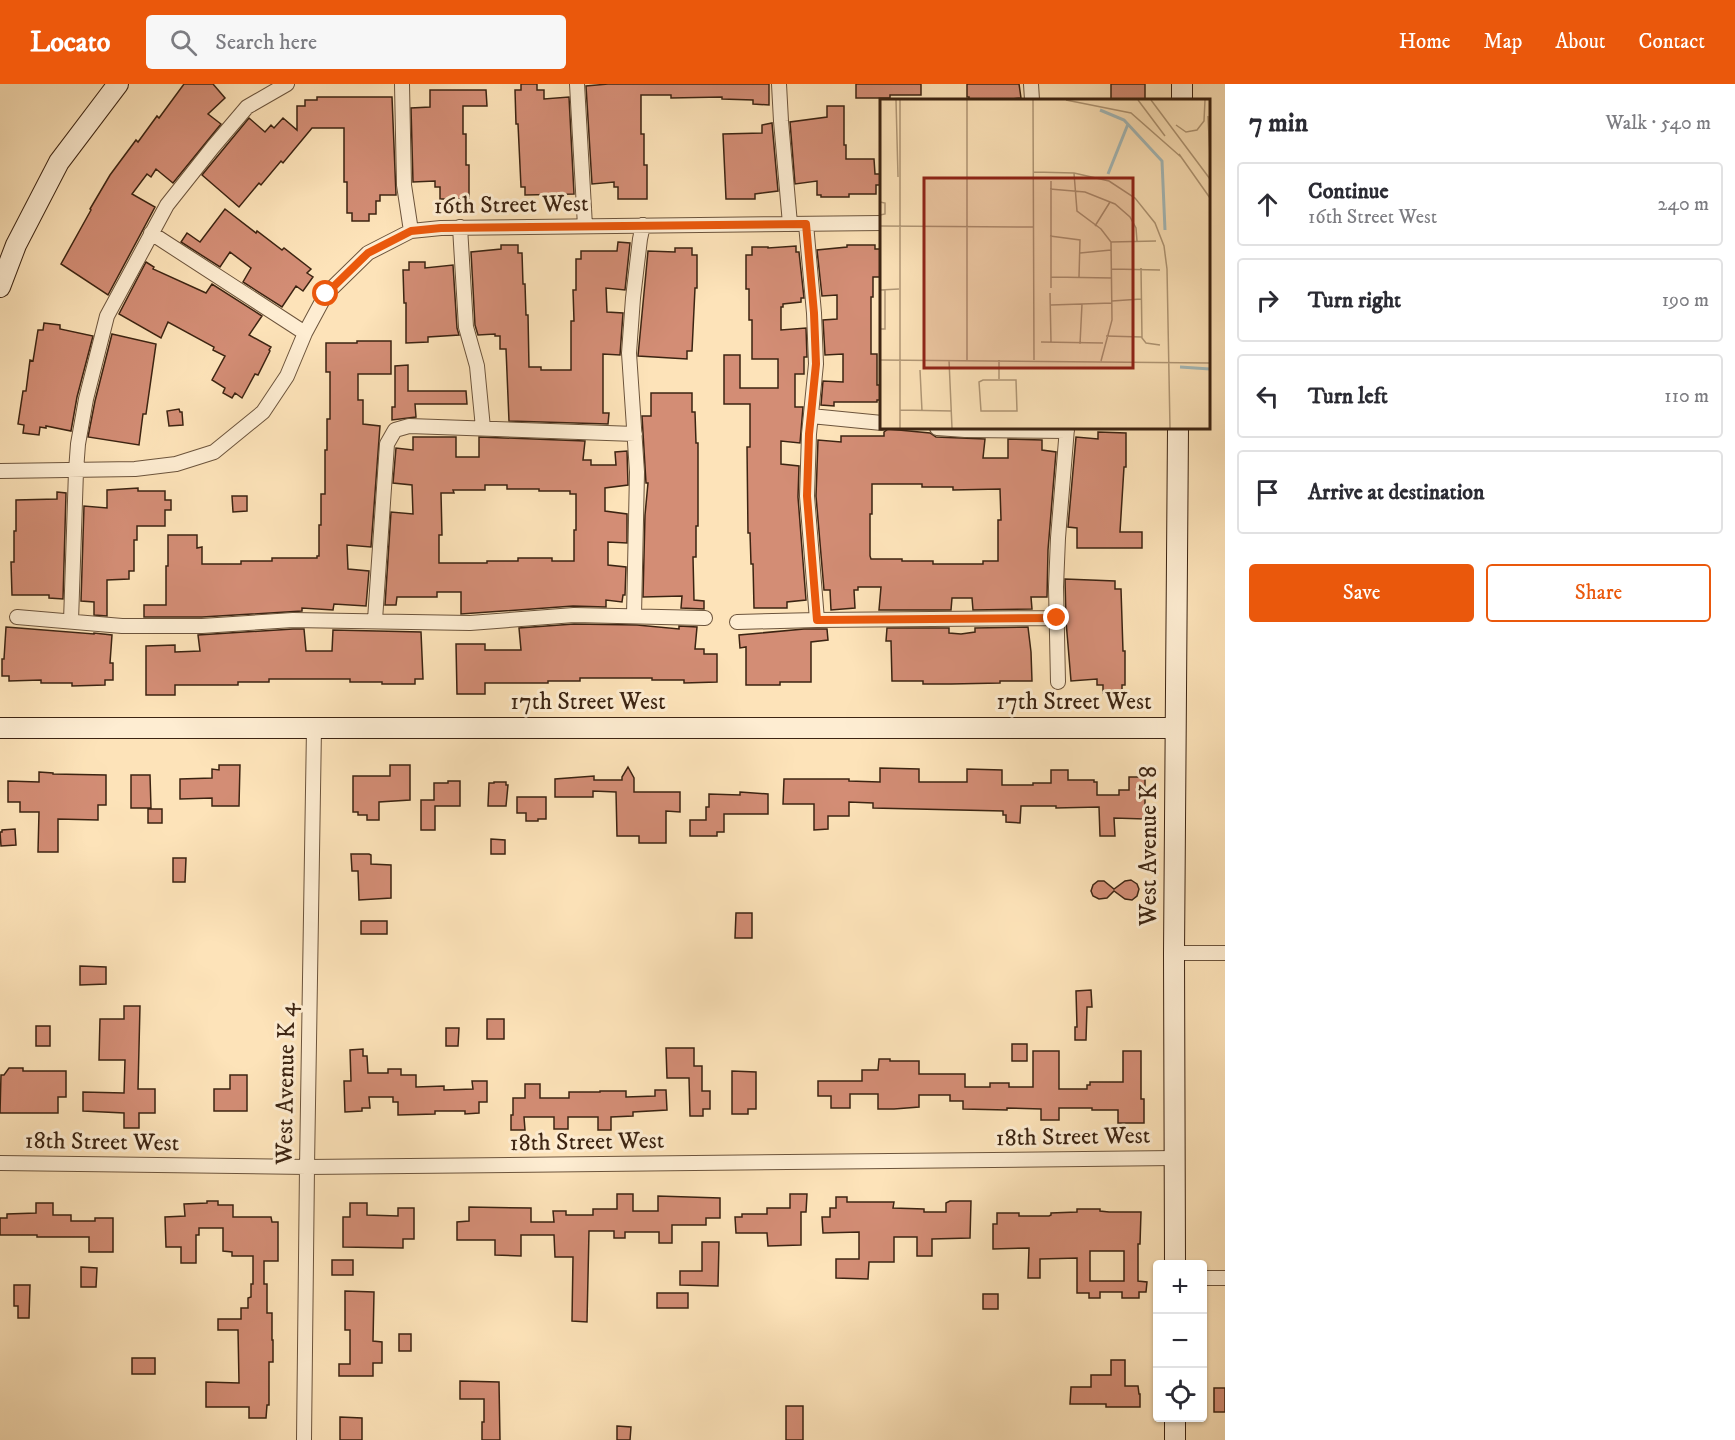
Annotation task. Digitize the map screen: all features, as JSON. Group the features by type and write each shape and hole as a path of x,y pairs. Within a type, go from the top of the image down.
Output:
{"street":[{"path":"0,287 16,245 59,162 118,84"},
{"path":"71,621 76,471 86,399 107,316 167,205 247,107 286,84"},
{"path":"402,84 404,185 411,231"},
{"path":"577,84 585,226"},
{"path":"779,84 790,224"},
{"path":"1031,84 1032,99"},
{"name":"16th Street West","path":"0,471 135,470 176,464 214,452 263,412 287,376 305,333 326,294 368,253 411,231 460,227 880,223"},
{"path":"806,224 816,364 807,496 817,620"},
{"path":"634,616 637,483 629,353 633,298 643,225"},
{"path":"460,227 466,327 477,366 483,428"},
{"path":"151,233 305,333"},
{"path":"811,416 880,423"},
{"path":"375,620 387,444 395,430 409,426 634,434"},
{"path":"951,429 1067,429 1056,587 1058,682"},
{"name":"West Avenue K 8","path":"1175,1260 1174,953 1178,429"},
{"path":"17,617 122,626 202,626 293,620 470,623 574,615 705,618"},
{"path":"737,622 1057,618"},
{"name":"West Avenue K 4","path":"304,1440 314,728"},
{"name":"17th Street West","path":"0,729 1175,728"},
{"path":"1174,953 1225,953"},
{"name":"18th Street West","path":"0,1163 307,1167 1175,1158"},
{"path":"1207,1278 1225,1278"},
{"path":"1175,1422 1175,1440"}],"building":[{"path":"184,84 213,84 225,98 208,114 221,124 173,183 156,169 151,177 147,174 132,194 155,207 108,295 61,264 110,175 136,140 138,142 157,116 159,118"},
{"path":"521,84 537,84 537,90 544,90 544,99 569,97 574,194 525,195 525,187 521,187 515,90 521,90"},
{"path":"769,84 769,105 753,104 753,100 722,99 722,97 671,98 671,95 641,95 641,134 644,134 644,165 647,165 647,199 618,199 618,187 614,187 614,182 592,184 586,86"},
{"path":"856,84 921,84 921,95 856,98"},
{"path":"967,84 1019,84 1021,98 969,99"},
{"path":"1111,84 1145,84 1145,99 1111,99"},
{"path":"430,90 486,90 487,106 463,106 466,165 469,165 469,199 440,199 440,187 435,187 435,181 413,182 411,108 430,107"},
{"path":"317,97 392,97 396,195 380,195 380,201 376,201 376,214 369,214 369,221 352,221 352,213 347,213 347,182 344,182 344,128 312,128 283,163 281,161 261,185 259,183 239,207 202,175 249,118 265,132 271,125 274,128 283,118 297,130 297,106 305,106 305,100 317,100"},
{"path":"827,106 844,106 846,159 874,159 875,174 880,174 880,185 876,185 876,194 821,197 817,195 817,181 795,184 790,122 827,117"},
{"path":"772,123 778,191 755,194 755,199 726,199 723,134 762,133 762,125"},
{"path":"225,209 256,233 257,231 282,250 284,248 311,269 307,273 313,277 303,291 296,286 282,307 243,282 251,268 230,252 220,267 181,242 187,233 200,242"},
{"path":"618,242 630,243 625,290 606,288 607,312 623,313 620,355 603,354 603,413 609,413 608,424 509,421 506,349 500,349 500,336 478,335 475,325 471,252 501,249 501,245 518,245 518,253 522,253 526,315 528,315 529,367 541,367 541,370 571,370 571,321 574,321 573,290 576,290 576,259 581,259 581,251 617,251"},
{"path":"847,245 875,245 875,249 880,249 880,277 873,277 873,297 871,297 871,354 877,354 877,385 880,385 880,400 877,402 834,402 834,406 821,405 823,381 843,382 843,354 825,355 823,320 837,319 837,295 822,296 817,250 847,247"},
{"path":"796,246 796,252 799,252 804,298 801,298 801,302 783,304 781,330 806,328 807,357 804,357 804,374 795,374 795,407 803,407 800,443 781,441 781,464 799,466 798,497 806,600 787,602 787,608 754,608 753,564 751,564 750,533 748,533 747,447 750,447 750,404 724,404 724,355 740,355 740,388 778,388 778,359 752,359 752,320 749,320 749,289 746,289 746,255 752,255 752,247"},
{"path":"675,248 692,248 692,255 697,255 692,351 687,351 687,359 638,356 648,251 675,252"},
{"path":"146,262 154,267 153,269 206,293 212,284 262,316 249,335 271,347 258,375 255,374 242,398 235,393 232,398 223,393 225,388 212,380 225,356 213,350 214,347 168,322 161,338 119,314"},
{"path":"409,262 425,262 425,268 453,265 459,335 428,337 428,342 406,343 403,270 409,270"},
{"path":"44,323 60,325 60,329 93,336 77,397 71,431 46,426 46,428 40,427 39,435 23,433 24,425 18,424 30,360 33,361 38,330 43,330"},
{"path":"112,334 156,344 139,445 88,437"},
{"path":"357,341 391,341 391,374 358,374 358,400 363,400 363,424 380,426 371,547 347,545 348,569 369,571 366,606 334,604 333,610 302,608 302,611 202,617 144,617 144,605 166,605 168,535 197,535 197,548 202,547 202,564 241,564 241,561 272,561 272,558 317,558 319,556 321,494 325,494 327,419 330,419 330,372 326,372 326,343 357,343"},
{"path":"408,365 408,391 466,391 467,404 415,404 416,417 392,420 392,407 395,407 395,366"},
{"path":"651,393 692,393 692,412 695,412 696,443 698,443 698,526 696,526 696,557 693,557 694,600 704,601 704,609 681,608 682,596 643,597 648,483 646,483 642,416 651,416"},
{"path":"179,409 182,412 183,425 169,426 167,411"},
{"path":"888,429 930,433 936,437 985,439 983,458 1008,458 1008,439 1042,440 1042,450 1056,452 1048,550 1047,597 1031,597 1032,609 973,610 972,598 952,598 951,610 879,610 881,587 858,587 858,590 854,590 855,608 831,610 830,590 824,590 816,496 818,440 841,442 841,436 884,436 884,432","holes":["872,484 922,484 922,487 953,487 953,490 1000,489 1001,520 998,520 998,561 983,561 983,564 933,564 933,561 871,559"]},
{"path":"1098,432 1126,433 1126,467 1124,467 1120,532 1142,532 1142,548 1077,548 1077,528 1068,527 1076,437 1098,439"},
{"path":"413,437 456,437 456,457 479,457 479,437 585,441 583,460 591,460 591,465 616,465 615,452 627,451 628,485 605,488 605,511 627,514 627,543 608,542 608,565 626,567 625,595 623,595 622,602 606,600 606,607 573,606 461,614 461,592 437,592 437,597 397,597 396,605 385,605 391,512 413,514 412,485 393,483 396,448 413,450","holes":["485,485 507,485 507,489 570,491 570,494 576,494 574,561 552,561 552,558 518,558 518,561 487,561 487,563 439,563 439,535 442,535 441,493 454,493 453,490 485,490"]},
{"path":"138,488 138,491 165,491 165,500 171,500 171,510 165,510 165,526 137,526 137,540 134,540 134,571 129,571 129,579 107,580 107,616 94,615 94,602 81,601 84,506 107,508 107,490"},
{"path":"57,492 66,493 63,599 49,598 49,595 12,595 11,562 14,562 16,500 57,499"},
{"path":"232,496 247,496 247,511 233,512"},
{"path":"1065,579 1115,581 1115,589 1121,589 1123,651 1125,651 1125,685 1122,685 1122,693 1103,693 1103,685 1097,685 1097,679 1071,681"},
{"path":"574,624 637,625 679,629 679,626 697,627 695,649 704,649 704,654 717,654 717,682 684,683 684,680 652,680 652,678 580,678 580,681 548,681 548,683 485,683 485,694 457,694 456,644 485,644 485,650 521,650 519,628"},
{"path":"6,627 112,635 110,663 113,663 113,680 105,680 105,685 72,686 72,683 41,683 41,680 9,681 9,676 2,676"},
{"path":"1028,627 1032,681 923,684 923,681 892,681 891,641 886,641 887,628 949,628 949,633 961,634 975,632 975,628"},
{"path":"304,629 306,651 332,651 333,630 421,632 423,679 415,679 415,684 382,684 382,682 350,682 350,679 269,679 269,682 238,682 238,685 175,685 175,695 146,695 146,646 175,645 175,652 200,651 198,635"},
{"path":"827,629 828,640 811,642 811,682 746,685 746,647 740,648 739,635"},
{"path":"219,765 240,765 239,806 212,806 212,798 180,799 180,779 212,778 212,769 219,770"},
{"path":"390,765 410,765 410,800 379,802 379,820 367,820 367,815 358,815 358,812 353,812 353,776 390,776"},
{"path":"628,767 634,778 634,792 680,792 680,812 666,811 666,843 639,843 639,836 617,836 616,792 593,791 593,797 555,797 555,779 594,776 594,780 622,780"},
{"path":"880,768 919,769 919,782 967,782 967,769 1002,770 1002,785 1051,783 1051,770 1068,770 1068,780 1097,782 1097,795 1119,795 1119,790 1129,790 1129,777 1145,777 1145,819 1114,818 1115,836 1100,836 1099,807 1021,806 1020,823 1006,822 1006,815 1003,815 1003,811 873,808 873,803 849,802 849,816 828,816 828,829 814,830 814,804 783,804 784,779 849,779 849,781 880,782"},
{"path":"39,772 106,775 106,805 98,805 98,820 58,819 58,852 38,852 39,812 20,812 20,802 8,802 8,781 39,782"},
{"path":"131,775 150,775 151,808 131,808"},
{"path":"448,781 460,781 460,806 435,806 435,830 421,830 421,800 434,800 434,783 448,783"},
{"path":"506,782 508,785 506,806 488,806 489,783"},
{"path":"740,792 768,794 768,814 724,814 724,832 717,832 717,836 690,836 690,820 706,820 709,794 740,795"},
{"path":"517,797 546,797 546,819 526,821 526,813 517,813"},
{"path":"148,809 162,809 162,823 148,823"},
{"path":"15,829 16,845 1,846 0,832"},
{"path":"491,839 505,840 505,854 491,854"},
{"path":"351,854 369,854 371,864 391,865 391,898 359,900 358,871 352,871"},
{"path":"173,858 186,858 185,882 173,882"},
{"path":"1131,880 1137,884 1139,889 1137,896 1132,900 1125,899 1114,891 1107,898 1099,899 1093,896 1091,891 1093,885 1098,881 1104,881 1114,889 1125,881"},
{"path":"736,913 752,913 752,938 735,938"},
{"path":"361,921 387,921 387,934 361,934"},
{"path":"80,966 106,967 106,984 80,985"},
{"path":"1091,990 1092,1007 1087,1007 1086,1040 1075,1040 1076,991"},
{"path":"124,1006 140,1006 138,1089 155,1089 155,1113 139,1113 139,1128 124,1128 124,1113 83,1111 83,1092 124,1093 125,1060 99,1060 100,1019 124,1019"},
{"path":"487,1019 504,1019 504,1039 487,1039"},
{"path":"36,1026 50,1026 50,1046 36,1046"},
{"path":"446,1028 459,1028 458,1046 446,1046"},
{"path":"1012,1044 1027,1044 1027,1061 1012,1061"},
{"path":"666,1048 694,1048 694,1066 702,1066 702,1091 710,1091 710,1109 703,1109 703,1116 690,1116 689,1078 667,1078"},
{"path":"363,1049 363,1056 367,1056 368,1073 388,1073 388,1069 401,1069 401,1075 416,1075 416,1087 444,1086 444,1090 473,1089 472,1081 487,1081 487,1102 479,1102 479,1113 435,1111 435,1114 398,1115 398,1102 393,1102 393,1097 369,1097 370,1108 345,1112 344,1081 351,1081 350,1050"},
{"path":"1033,1051 1059,1051 1059,1089 1087,1089 1090,1082 1123,1082 1123,1051 1141,1051 1141,1099 1144,1099 1144,1123 1118,1123 1118,1110 1059,1108 1059,1120 1041,1120 1041,1109 963,1109 963,1101 950,1101 950,1095 919,1095 919,1107 894,1109 878,1109 878,1094 850,1094 850,1108 831,1108 831,1096 818,1096 818,1081 862,1081 862,1070 878,1070 879,1059 919,1061 919,1074 965,1074 965,1087 990,1087 990,1083 1009,1083 1009,1087 1033,1087"},
{"path":"9,1068 23,1068 23,1071 66,1071 66,1097 58,1097 58,1113 0,1113 1,1075 4,1075"},
{"path":"732,1071 756,1072 756,1109 748,1109 748,1114 732,1114"},
{"path":"230,1075 247,1075 247,1111 214,1111 214,1089 230,1089"},
{"path":"525,1084 540,1084 540,1098 569,1098 569,1092 600,1091 626,1091 626,1097 655,1096 655,1090 666,1090 667,1110 633,1112 633,1116 611,1117 611,1130 598,1130 598,1117 568,1117 568,1129 554,1129 554,1117 524,1117 525,1130 511,1130 513,1098 525,1098"},
{"path":"617,1194 633,1194 633,1211 658,1211 658,1196 720,1198 720,1218 706,1218 706,1225 672,1225 672,1243 659,1243 659,1232 625,1232 625,1238 614,1238 614,1231 589,1231 587,1322 572,1321 573,1257 555,1257 554,1235 521,1235 521,1256 495,1255 495,1240 457,1240 457,1222 469,1221 469,1207 531,1208 531,1222 554,1222 553,1211 566,1211 566,1215 593,1215 593,1209 617,1209"},
{"path":"790,1194 807,1194 806,1212 801,1212 801,1245 768,1246 767,1233 736,1233 735,1217 742,1217 742,1214 767,1214 767,1208 790,1208"},
{"path":"836,1197 847,1197 847,1202 894,1202 893,1208 924,1209 924,1212 946,1212 946,1203 950,1201 971,1201 970,1238 932,1239 932,1256 917,1256 917,1237 894,1237 894,1262 869,1262 868,1279 836,1278 836,1259 859,1259 859,1232 823,1233 822,1217 830,1217 830,1208 836,1208"},
{"path":"207,1201 218,1201 218,1205 233,1205 233,1217 271,1217 272,1222 278,1222 278,1261 264,1261 267,1313 272,1313 273,1340 273,1362 269,1362 269,1405 267,1405 266,1418 249,1418 249,1407 206,1407 206,1382 239,1383 238,1330 218,1330 218,1319 241,1319 241,1308 248,1308 248,1298 251,1297 251,1284 253,1284 253,1256 232,1256 232,1252 223,1251 223,1228 199,1228 199,1235 196,1235 196,1263 181,1263 181,1247 166,1247 165,1217 185,1216 184,1204 207,1203"},
{"path":"36,1203 53,1203 53,1215 71,1215 71,1221 113,1218 113,1252 89,1252 89,1237 0,1235 0,1218 7,1218 7,1214 36,1213"},
{"path":"350,1203 367,1203 367,1215 398,1216 398,1208 414,1208 414,1239 403,1239 403,1248 343,1247 343,1217 350,1217"},
{"path":"1077,1209 1100,1209 1100,1211 1109,1212 1141,1212 1138,1281 1147,1282 1146,1292 1139,1292 1139,1298 1122,1298 1122,1292 1100,1292 1100,1298 1089,1298 1089,1293 1077,1293 1077,1258 1040,1259 1040,1278 1028,1278 1029,1248 993,1249 993,1224 997,1224 997,1213 1049,1216 1051,1213 1077,1212","holes":["1090,1251 1124,1251 1124,1281 1090,1281"]},
{"path":"702,1242 719,1242 718,1286 680,1285 680,1271 702,1271"},
{"path":"332,1260 353,1260 353,1275 332,1275"},
{"path":"81,1267 97,1268 96,1287 81,1287"},
{"path":"14,1285 30,1285 29,1318 18,1318 18,1306 14,1306"},
{"path":"345,1291 374,1292 373,1341 382,1342 382,1363 373,1363 373,1376 339,1376 339,1364 350,1364 350,1330 345,1330"},
{"path":"657,1293 688,1293 688,1308 657,1308"},
{"path":"983,1294 998,1294 998,1309 983,1309"},
{"path":"399,1334 411,1334 411,1351 399,1351"},
{"path":"132,1358 155,1358 155,1374 132,1374"},
{"path":"1111,1360 1125,1360 1125,1386 1138,1386 1140,1407 1070,1404 1071,1387 1091,1387 1091,1375 1111,1375"},
{"path":"460,1381 499,1382 500,1440 482,1440 484,1399 460,1399"},
{"path":"1214,1388 1225,1388 1225,1412 1214,1412"},
{"path":"786,1406 803,1406 803,1440 786,1440"},
{"path":"340,1417 362,1418 362,1440 340,1440"},
{"path":"617,1426 631,1427 630,1440 617,1440"}],"route":[{"path":"326,294 368,253 411,231 441,228 806,224 816,364 809,434 807,496 817,620 1057,618"}]}
